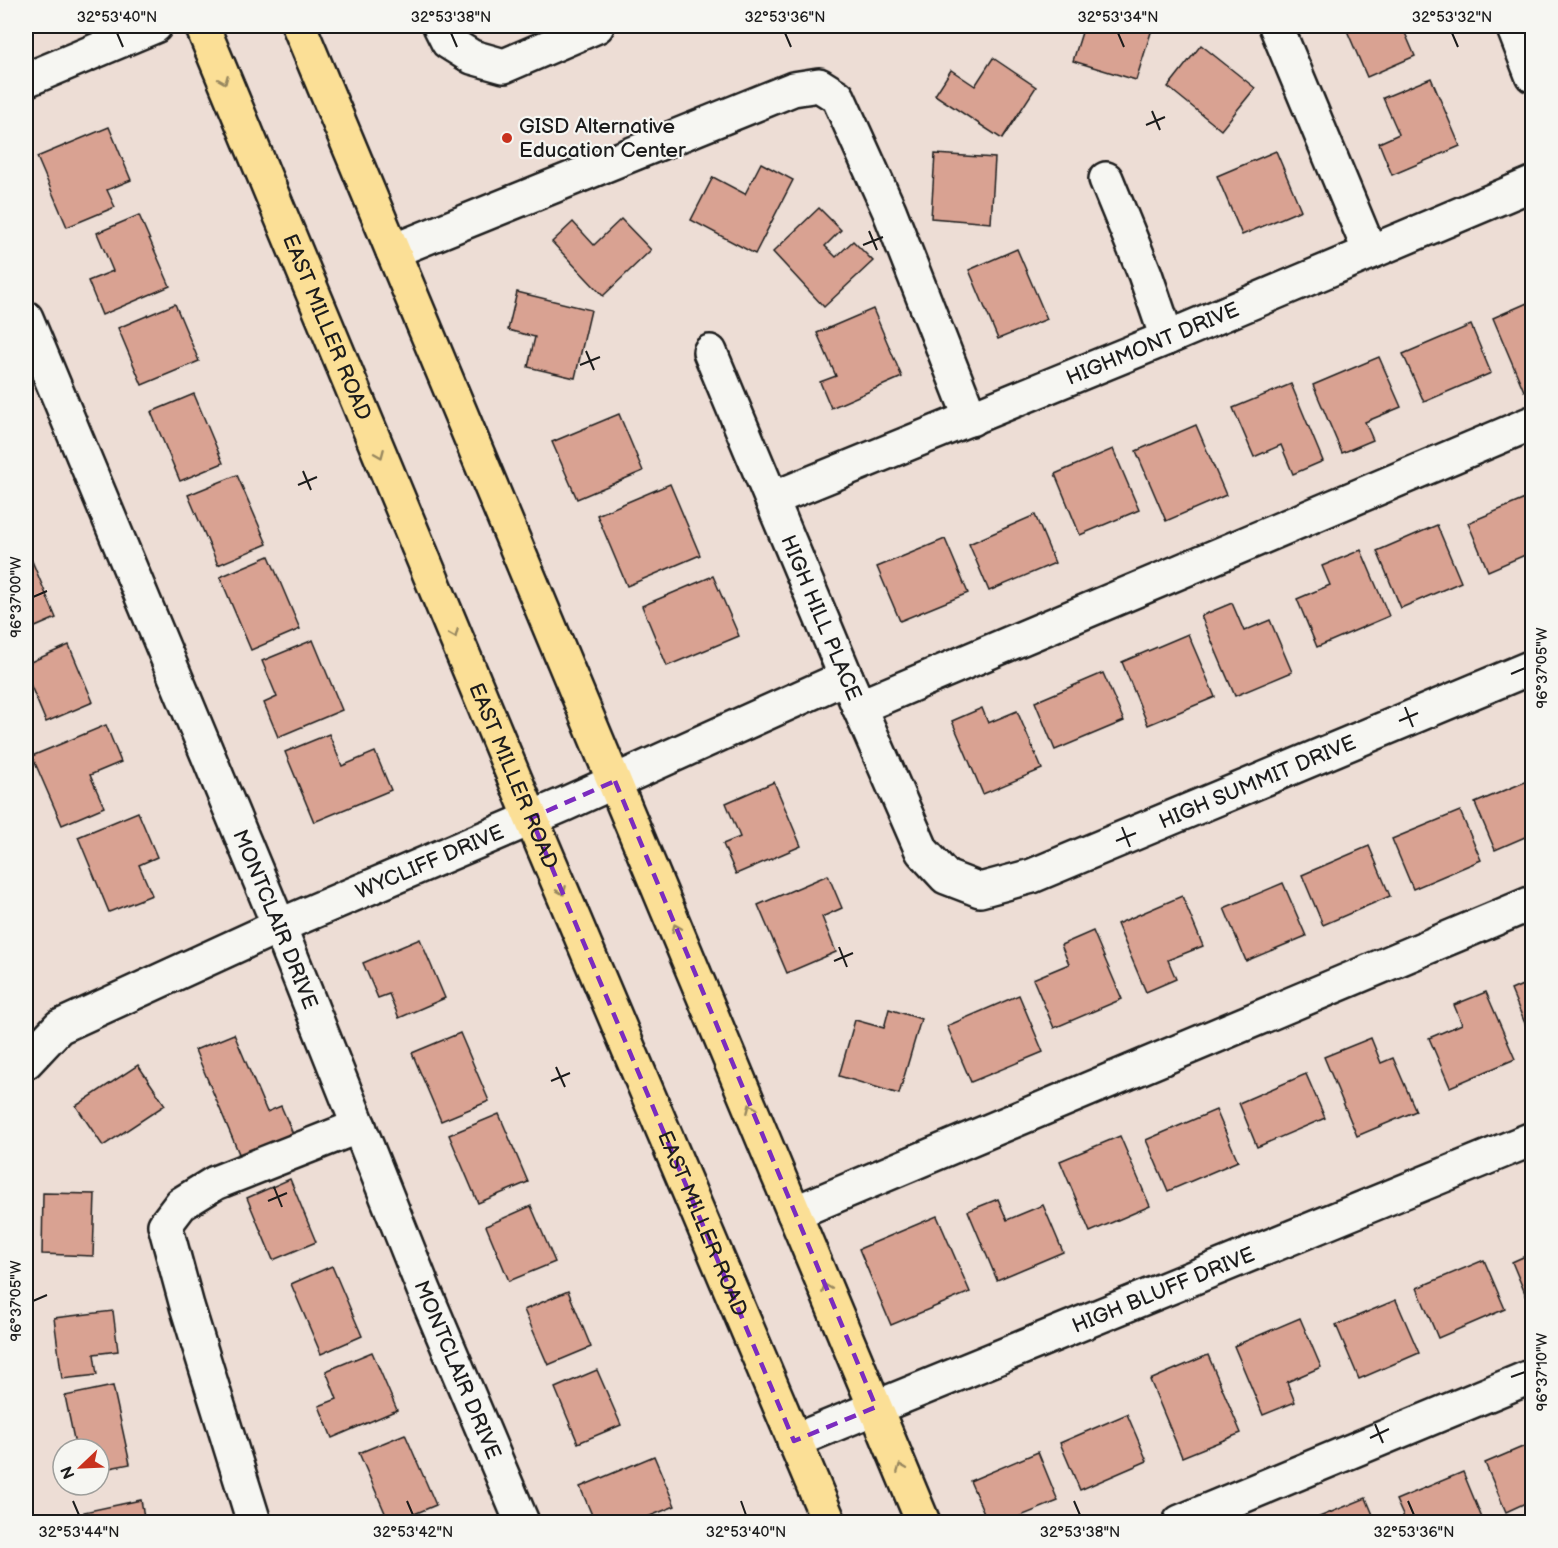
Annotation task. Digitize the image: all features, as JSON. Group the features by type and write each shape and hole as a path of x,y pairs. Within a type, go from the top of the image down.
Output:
{"main road":[{"name":"EAST MILLER ROAD","path":"202,26 531,818 829,1522"},
{"path":"299,26 923,1522"}],"street":[{"path":"26,80 154,26"},
{"path":"440,26 448,42 471,57 504,66 597,26"},
{"path":"1276,26 1370,252"},
{"path":"1513,26 1533,75"},
{"path":"393,251 793,89 819,85 838,98 885,200 971,419"},
{"path":"1106,179 1145,274 1167,338"},
{"name":"HIGHMONT DRIVE","path":"772,500 1167,338 1533,184"},
{"name":"MONTCLAIR DRIVE","path":"26,318 279,926 424,1290 522,1522"},
{"name":"HIGH HILL PLACE","path":"710,352 846,677 922,851 945,877"},
{"path":"859,707 1533,423"},
{"name":"HIGH SUMMIT DRIVE","path":"945,877 980,890 1032,876 1533,667"},
{"name":"WYCLIFF DRIVE","path":"26,1062 59,1027 279,926 565,804 846,677"},
{"path":"794,1213 1533,903"},
{"path":"254,1522 187,1306 165,1225 181,1204 215,1183 359,1126"},
{"name":"HIGH BLUFF DRIVE","path":"794,1440 1533,1139"},
{"path":"1180,1522 1533,1376"}],"highlighted area":[{"path":"615,781 876,1407 794,1441 531,818"}],"building":[{"path":"1084,26 1153,26 1136,80 1073,61"},
{"path":"1345,26 1402,26 1415,56 1367,77"},
{"path":"1201,45 1255,88 1221,130 1168,87"},
{"path":"993,58 1036,87 1002,139 935,95 951,70 975,86"},
{"path":"1431,78 1460,146 1392,175 1379,143 1399,134 1383,98"},
{"path":"109,127 131,180 107,190 115,207 67,227 37,157"},
{"path":"1276,151 1301,210 1242,235 1217,176"},
{"path":"935,154 995,158 991,223 931,218"},
{"path":"761,163 793,180 755,254 691,220 713,177 745,194"},
{"path":"819,208 841,230 825,246 836,257 853,241 873,261 824,307 773,252"},
{"path":"139,215 170,286 102,315 88,281 113,271 97,233"},
{"path":"621,219 651,250 603,296 552,242 573,222 594,245"},
{"path":"1017,249 1047,319 998,339 969,270"},
{"path":"517,292 591,310 575,378 528,367 535,337 508,330"},
{"path":"1532,301 1532,387 1524,391 1493,318"},
{"path":"175,304 199,361 142,385 118,328"},
{"path":"873,309 902,377 831,408 820,382 836,376 817,333"},
{"path":"1471,325 1491,373 1424,402 1403,354"},
{"path":"1379,357 1401,407 1365,422 1373,440 1342,453 1313,385"},
{"path":"1291,384 1323,461 1293,474 1281,445 1254,457 1233,408"},
{"path":"194,394 223,463 180,481 151,412"},
{"path":"619,414 643,471 577,499 552,442"},
{"path":"1196,425 1226,495 1166,521 1136,451"},
{"path":"1113,449 1139,510 1080,535 1055,474"},
{"path":"237,475 267,544 218,565 188,495"},
{"path":"670,484 700,555 627,586 597,515"},
{"path":"1532,496 1532,552 1488,571 1468,523"},
{"path":"1035,515 1055,563 989,591 969,544"},
{"path":"1437,525 1461,582 1401,608 1377,551"},
{"path":"945,539 968,593 900,621 877,567"},
{"path":"1361,550 1389,616 1317,647 1297,599 1330,585 1322,566"},
{"path":"269,556 300,629 251,650 220,577"},
{"path":"32,561 56,618 26,631 26,563"},
{"path":"713,576 739,636 667,666 642,606"},
{"path":"1232,603 1244,631 1270,620 1292,672 1235,696 1201,616"},
{"path":"1188,634 1215,697 1148,725 1122,662"},
{"path":"313,640 342,710 278,737 264,703 277,697 262,661"},
{"path":"69,645 93,702 46,722 26,674 26,664"},
{"path":"1103,673 1124,721 1055,750 1035,702"},
{"path":"982,708 988,723 1017,711 1042,769 983,794 952,721"},
{"path":"106,725 121,762 90,775 104,807 62,825 32,756"},
{"path":"329,734 342,766 375,752 391,790 314,822 285,752"},
{"path":"1532,779 1532,834 1495,850 1475,803"},
{"path":"774,782 801,846 736,874 723,844 740,837 726,803"},
{"path":"1460,811 1481,860 1413,889 1392,839"},
{"path":"138,812 157,857 139,865 152,895 109,912 78,837"},
{"path":"1369,846 1390,896 1323,925 1302,875"},
{"path":"828,875 842,908 822,917 836,952 787,973 758,905"},
{"path":"1283,883 1306,936 1246,961 1224,908"},
{"path":"1182,896 1203,946 1168,960 1176,979 1146,992 1117,924"},
{"path":"1093,931 1122,999 1054,1028 1033,979 1069,964 1061,945"},
{"path":"420,939 445,998 399,1018 389,994 378,998 363,963"},
{"path":"1532,981 1532,1040 1511,990"},
{"path":"1486,992 1515,1059 1450,1087 1429,1038 1462,1024 1454,1005"},
{"path":"1019,995 1043,1052 971,1082 947,1026"},
{"path":"889,1009 921,1019 899,1094 839,1076 855,1020 884,1028"},
{"path":"460,1033 489,1101 441,1121 412,1053"},
{"path":"234,1034 267,1112 281,1106 293,1134 240,1156 195,1050"},
{"path":"1371,1038 1381,1063 1393,1058 1416,1111 1357,1136 1324,1057"},
{"path":"138,1065 165,1105 103,1146 76,1106"},
{"path":"1306,1074 1325,1118 1257,1147 1239,1103"},
{"path":"1216,1110 1238,1161 1168,1191 1146,1140"},
{"path":"499,1114 528,1182 478,1203 449,1135"},
{"path":"1120,1136 1150,1206 1090,1232 1060,1161"},
{"path":"290,1179 316,1242 273,1260 247,1198"},
{"path":"43,1193 95,1194 93,1256 42,1254"},
{"path":"998,1199 1007,1220 1043,1205 1063,1252 997,1280 968,1211"},
{"path":"531,1206 555,1262 509,1281 486,1226"},
{"path":"937,1216 970,1292 891,1325 859,1249"},
{"path":"1532,1253 1532,1310 1512,1262"},
{"path":"1484,1260 1505,1309 1438,1338 1417,1288"},
{"path":"332,1266 362,1336 321,1354 291,1284"},
{"path":"568,1291 591,1347 548,1365 524,1310"},
{"path":"1396,1300 1419,1353 1359,1379 1336,1325"},
{"path":"113,1311 118,1351 94,1354 97,1375 62,1379 54,1318"},
{"path":"1300,1318 1321,1367 1287,1382 1295,1402 1263,1415 1234,1346"},
{"path":"372,1352 397,1410 332,1438 319,1406 337,1399 326,1371"},
{"path":"1208,1355 1241,1433 1182,1457 1150,1380"},
{"path":"597,1370 621,1425 578,1443 555,1388"},
{"path":"113,1386 130,1464 111,1468 111,1437 74,1437 65,1396"},
{"path":"1127,1414 1147,1461 1080,1490 1060,1443"},
{"path":"405,1434 436,1505 395,1522 389,1522 359,1453"},
{"path":"1532,1443 1532,1500 1506,1512 1485,1463"},
{"path":"1038,1452 1058,1501 1006,1522 988,1522 970,1481"},
{"path":"654,1456 675,1506 635,1522 595,1522 580,1487"},
{"path":"1463,1472 1482,1518 1471,1522 1406,1522 1396,1500"},
{"path":"1366,1498 1376,1522 1307,1522"},
{"path":"141,1500 145,1522 86,1522 84,1512"}],"place":[{"name":"GISD Alternative Education Center","path":"507,138"}]}
